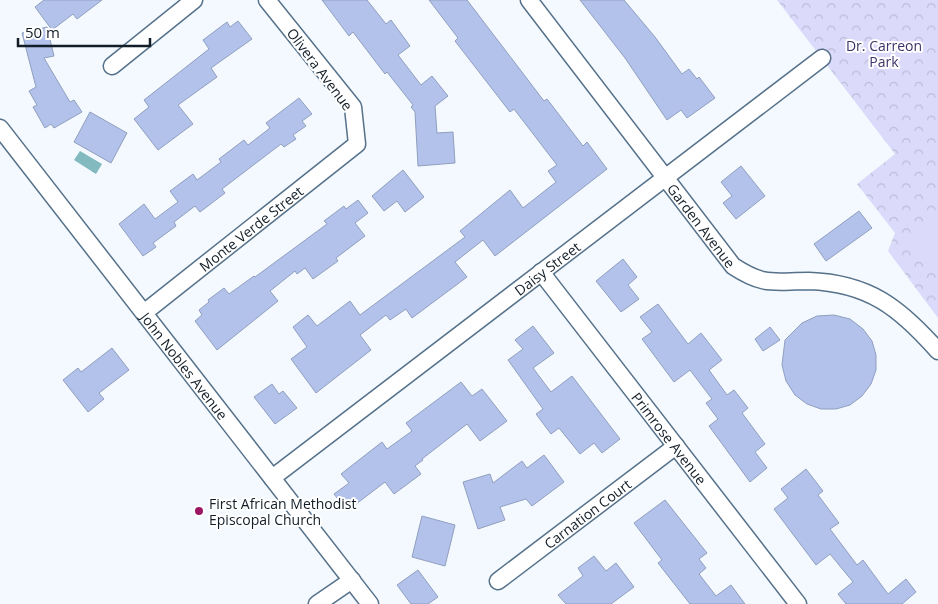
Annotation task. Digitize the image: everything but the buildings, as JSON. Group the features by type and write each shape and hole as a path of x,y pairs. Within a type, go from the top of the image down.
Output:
{"street":[{"path":"112,66 194,0"},
{"name":"Olivera Avenue","path":"267,0 353,107 357,144"},
{"name":"Garden Avenue","path":"529,0 666,176 733,266 751,278 774,283 808,281 839,284 867,291 893,307 921,332 938,352"},
{"name":"Daisy Street","path":"272,478 822,58"},
{"name":"John Nobles Avenue","path":"0,128 145,312 370,604"},
{"name":"Monte Verde Street","path":"145,312 357,144"},
{"name":"Primrose Avenue","path":"541,272 798,604"},
{"name":"Carnation Court","path":"498,581 676,446"},
{"path":"317,604 352,580"}],"green space":[{"name":"Dr. Carreon Park","path":"777,0 938,0 938,318 888,251 895,233 857,184 895,154"},
{"path":"938,215 938,264 929,271 905,239"}],"water":[{"path":"80,151 102,164 96,174 74,160"}],"place":[{"name":"First African Methodist Episcopal Church","path":"199,511"}]}
